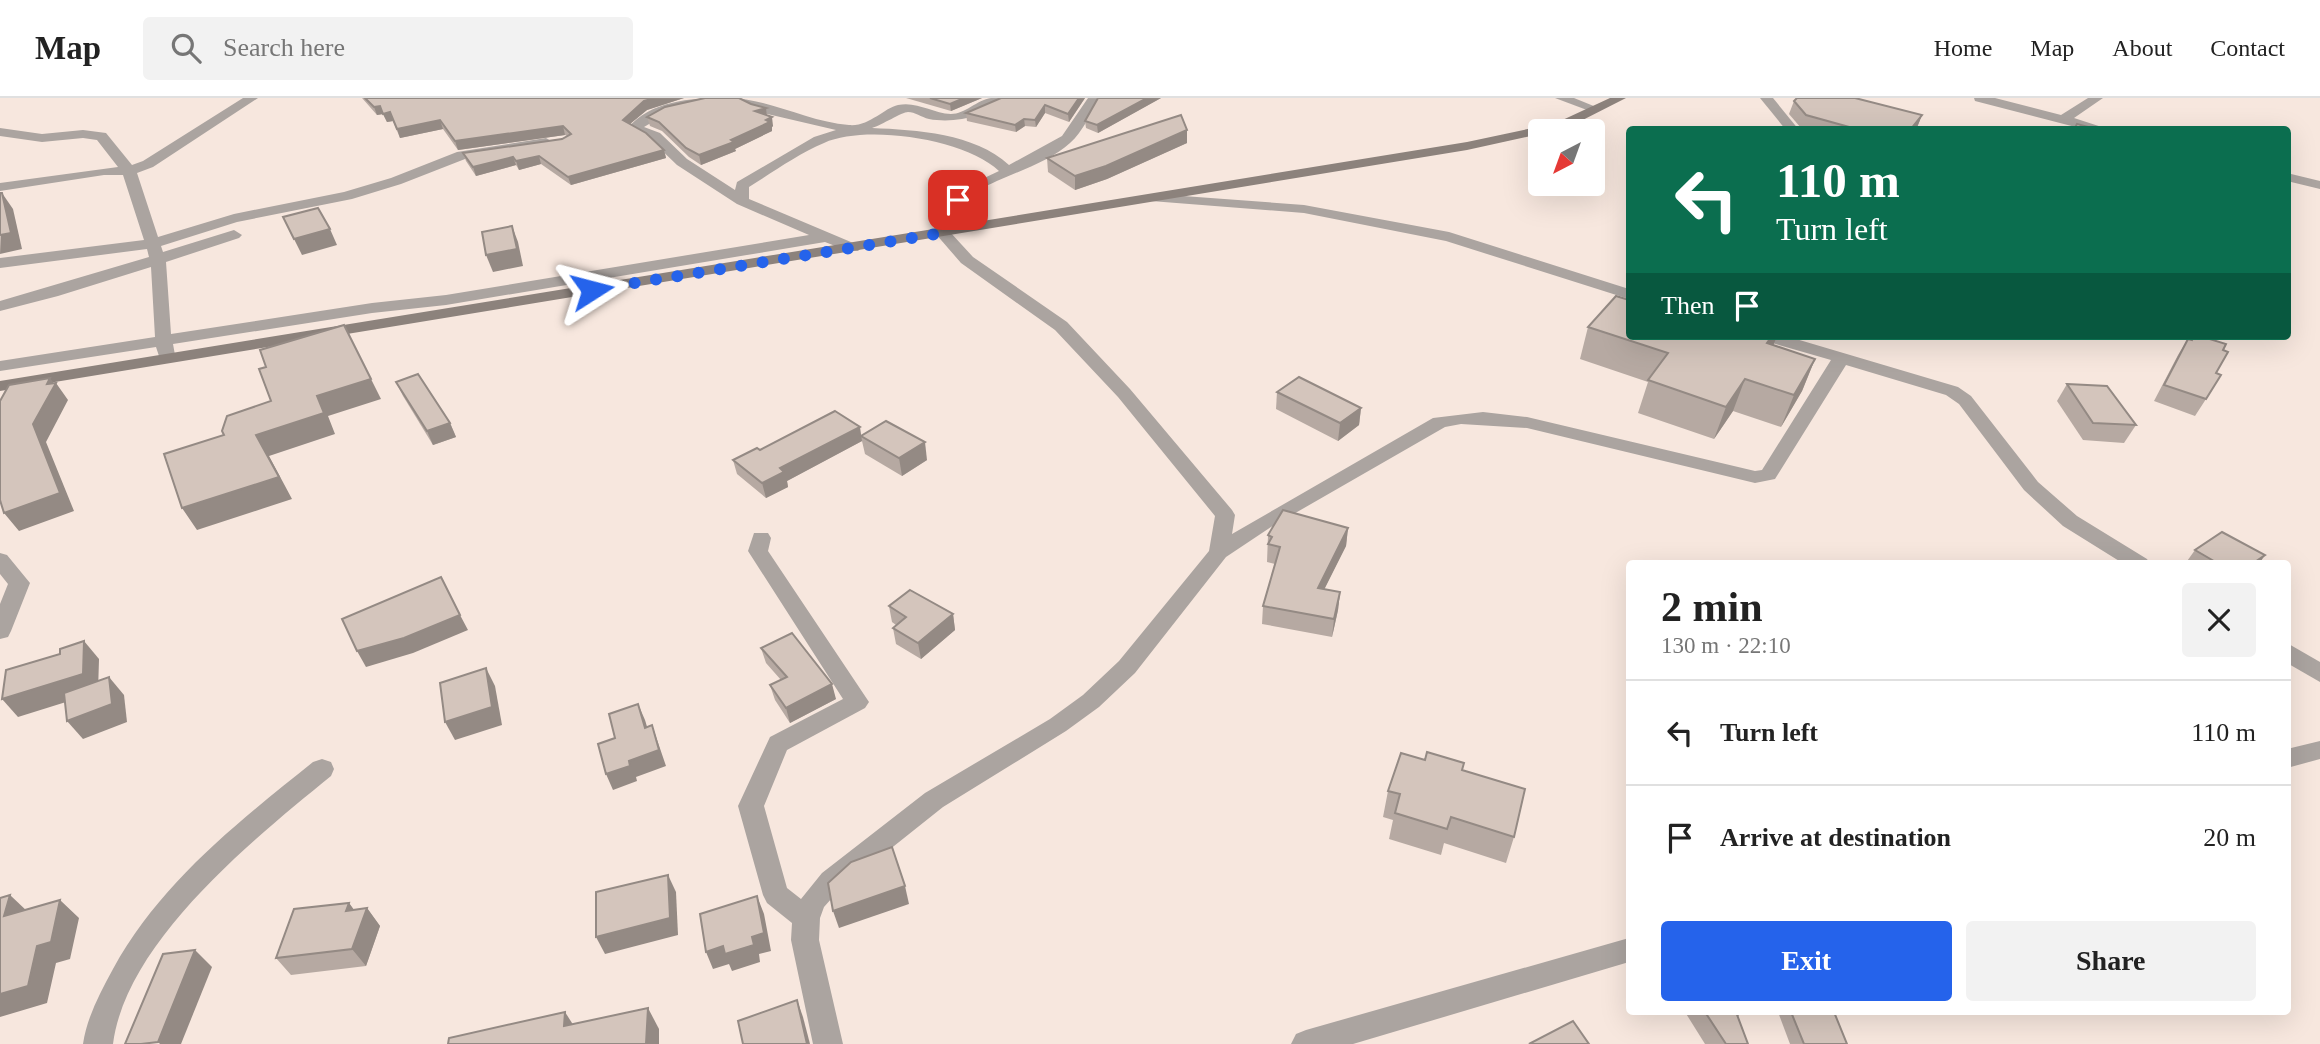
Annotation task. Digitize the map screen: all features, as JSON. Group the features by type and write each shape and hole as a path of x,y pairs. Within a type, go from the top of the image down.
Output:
{"main road":[{"path":"0,386 853,248 1479,143 1560,126 1620,98"}],"street":[{"path":"0,187 104,171 129,171 148,164 252,98"},
{"path":"717,98 675,107 642,119 635,128 655,136 682,162 742,201 853,248"},
{"path":"734,98 759,108 856,131 931,135 993,158 1007,171"},
{"path":"742,201 742,185 819,140 856,131 884,120 899,109 914,108 929,115 956,118 1002,98"},
{"path":"1094,98 1067,139 1053,149 969,191 946,208 940,218 943,233 967,260 1061,326 1124,393 1226,515 1219,552"},
{"path":"1561,98 1595,109"},
{"path":"1766,98 1790,126"},
{"path":"1980,98 2092,126"},
{"path":"2065,118 2097,98"},
{"path":"0,132 42,138 83,134 101,136 129,171 158,260 166,360"},
{"path":"0,263 152,244 234,218 347,196 396,181 462,155 564,141"},
{"path":"2291,178 2320,185"},
{"path":"1156,198 1304,209 1450,237 1626,293"},
{"path":"0,306 234,235"},
{"path":"0,366 372,308 446,300 825,237"},
{"path":"1781,340 1931,384 1965,400 2031,486 2070,521 2133,560"},
{"path":"828,1044 805,940 806,918 814,900 831,881 934,800 1058,725 1091,701 1127,667 1219,552 1264,522 1440,422 1459,418 1483,418 1564,431 1755,477 1768,475 1841,358"},
{"path":"761,538 758,551 857,702 778,744 751,806 776,895 806,918"},
{"path":"0,560 19,583 0,631"},
{"path":"2291,654 2320,674"},
{"path":"2291,759 2320,750"},
{"path":"98,1044 100,1025 129,964 167,909 219,853 322,769"},
{"path":"1306,1044 1626,951"}],"building":[{"path":"365,98 655,98 644,101 623,120 646,133 664,150 568,177 539,156 516,161 513,157 473,167 463,153 562,139 571,134 563,126 455,141 440,120 397,129 390,112 383,114 380,106 374,107"},
{"path":"705,98 739,98 766,108 755,111 772,117 766,120 770,122 731,140 734,142 699,155 686,148 659,122 647,117 665,107"},
{"path":"930,98 964,98 950,104"},
{"path":"1001,98 1079,98 1068,114 1045,105 1035,120 1024,119 1015,125 966,113"},
{"path":"1098,98 1147,98 1097,125 1085,121"},
{"path":"1797,98 1855,98 1922,115 1913,126 1846,126 1806,115 1794,101"},
{"path":"1181,115 1187,130 1106,166 1075,176 1047,158"},
{"path":"0,193 11,233 0,235"},
{"path":"318,208 330,229 294,239 283,217"},
{"path":"512,226 517,249 486,255 482,232"},
{"path":"1616,296 1626,299 1626,339 1588,327"},
{"path":"344,325 371,379 317,396 324,413 256,435 279,477 182,508 164,454 224,435 222,431 227,416 271,401 259,369 266,367 260,350"},
{"path":"1628,340 1769,340 1767,343 1815,359 1794,395 1745,379 1726,407 1648,380 1668,353"},
{"path":"2187,340 2213,340 2226,344 2223,350 2228,352 2216,373 2221,375 2206,399 2164,385"},
{"path":"418,374 450,423 427,431 396,382"},
{"path":"1299,377 1361,408 1340,423 1277,392"},
{"path":"50,378 47,384 56,383 33,424 60,493 4,513 0,500 0,401 9,385"},
{"path":"2067,384 2107,386 2136,425 2093,423"},
{"path":"835,411 860,427 780,468 784,472 762,483 733,460 757,448 760,450"},
{"path":"886,421 925,442 899,458 861,436"},
{"path":"1283,510 1348,528 1318,588 1340,592 1334,619 1263,606 1280,547 1268,544 1272,537 1268,535"},
{"path":"2222,532 2265,555 2258,560 2212,560 2195,550"},
{"path":"441,577 460,615 404,638 357,651 342,619"},
{"path":"910,590 953,614 918,643 893,628 906,617 889,606"},
{"path":"792,633 832,684 786,708 770,685 787,677 761,648"},
{"path":"84,641 83,674 2,699 6,670 60,654 60,649"},
{"path":"486,668 492,707 445,722 440,683"},
{"path":"109,677 112,704 67,721 64,693"},
{"path":"638,704 645,728 652,725 659,750 629,761 630,766 606,774 598,744 615,738 609,714"},
{"path":"1427,752 1464,763 1462,770 1525,789 1514,837 1451,817 1447,829 1395,813 1400,794 1388,791 1401,753 1425,760"},
{"path":"892,847 905,886 833,911 828,883 851,862"},
{"path":"668,875 670,918 596,937 596,892"},
{"path":"10,895 4,916 60,900 51,942 37,946 28,986 0,994 0,898"},
{"path":"757,896 764,933 752,937 754,945 725,954 723,946 706,952 700,914"},
{"path":"349,903 346,911 367,908 352,949 276,958 294,909"},
{"path":"195,950 158,1042 125,1044 163,954"},
{"path":"797,1000 807,1044 743,1044 738,1021"},
{"path":"648,1008 646,1044 448,1044 449,1038 565,1012 564,1026"},
{"path":"1707,1015 1737,1015 1748,1044 1726,1044"},
{"path":"1792,1015 1835,1015 1847,1044 1804,1044"},
{"path":"1573,1021 1589,1044 1529,1044"}],"route":[{"path":"592,290 943,233 940,218 946,208 958,200"}]}
